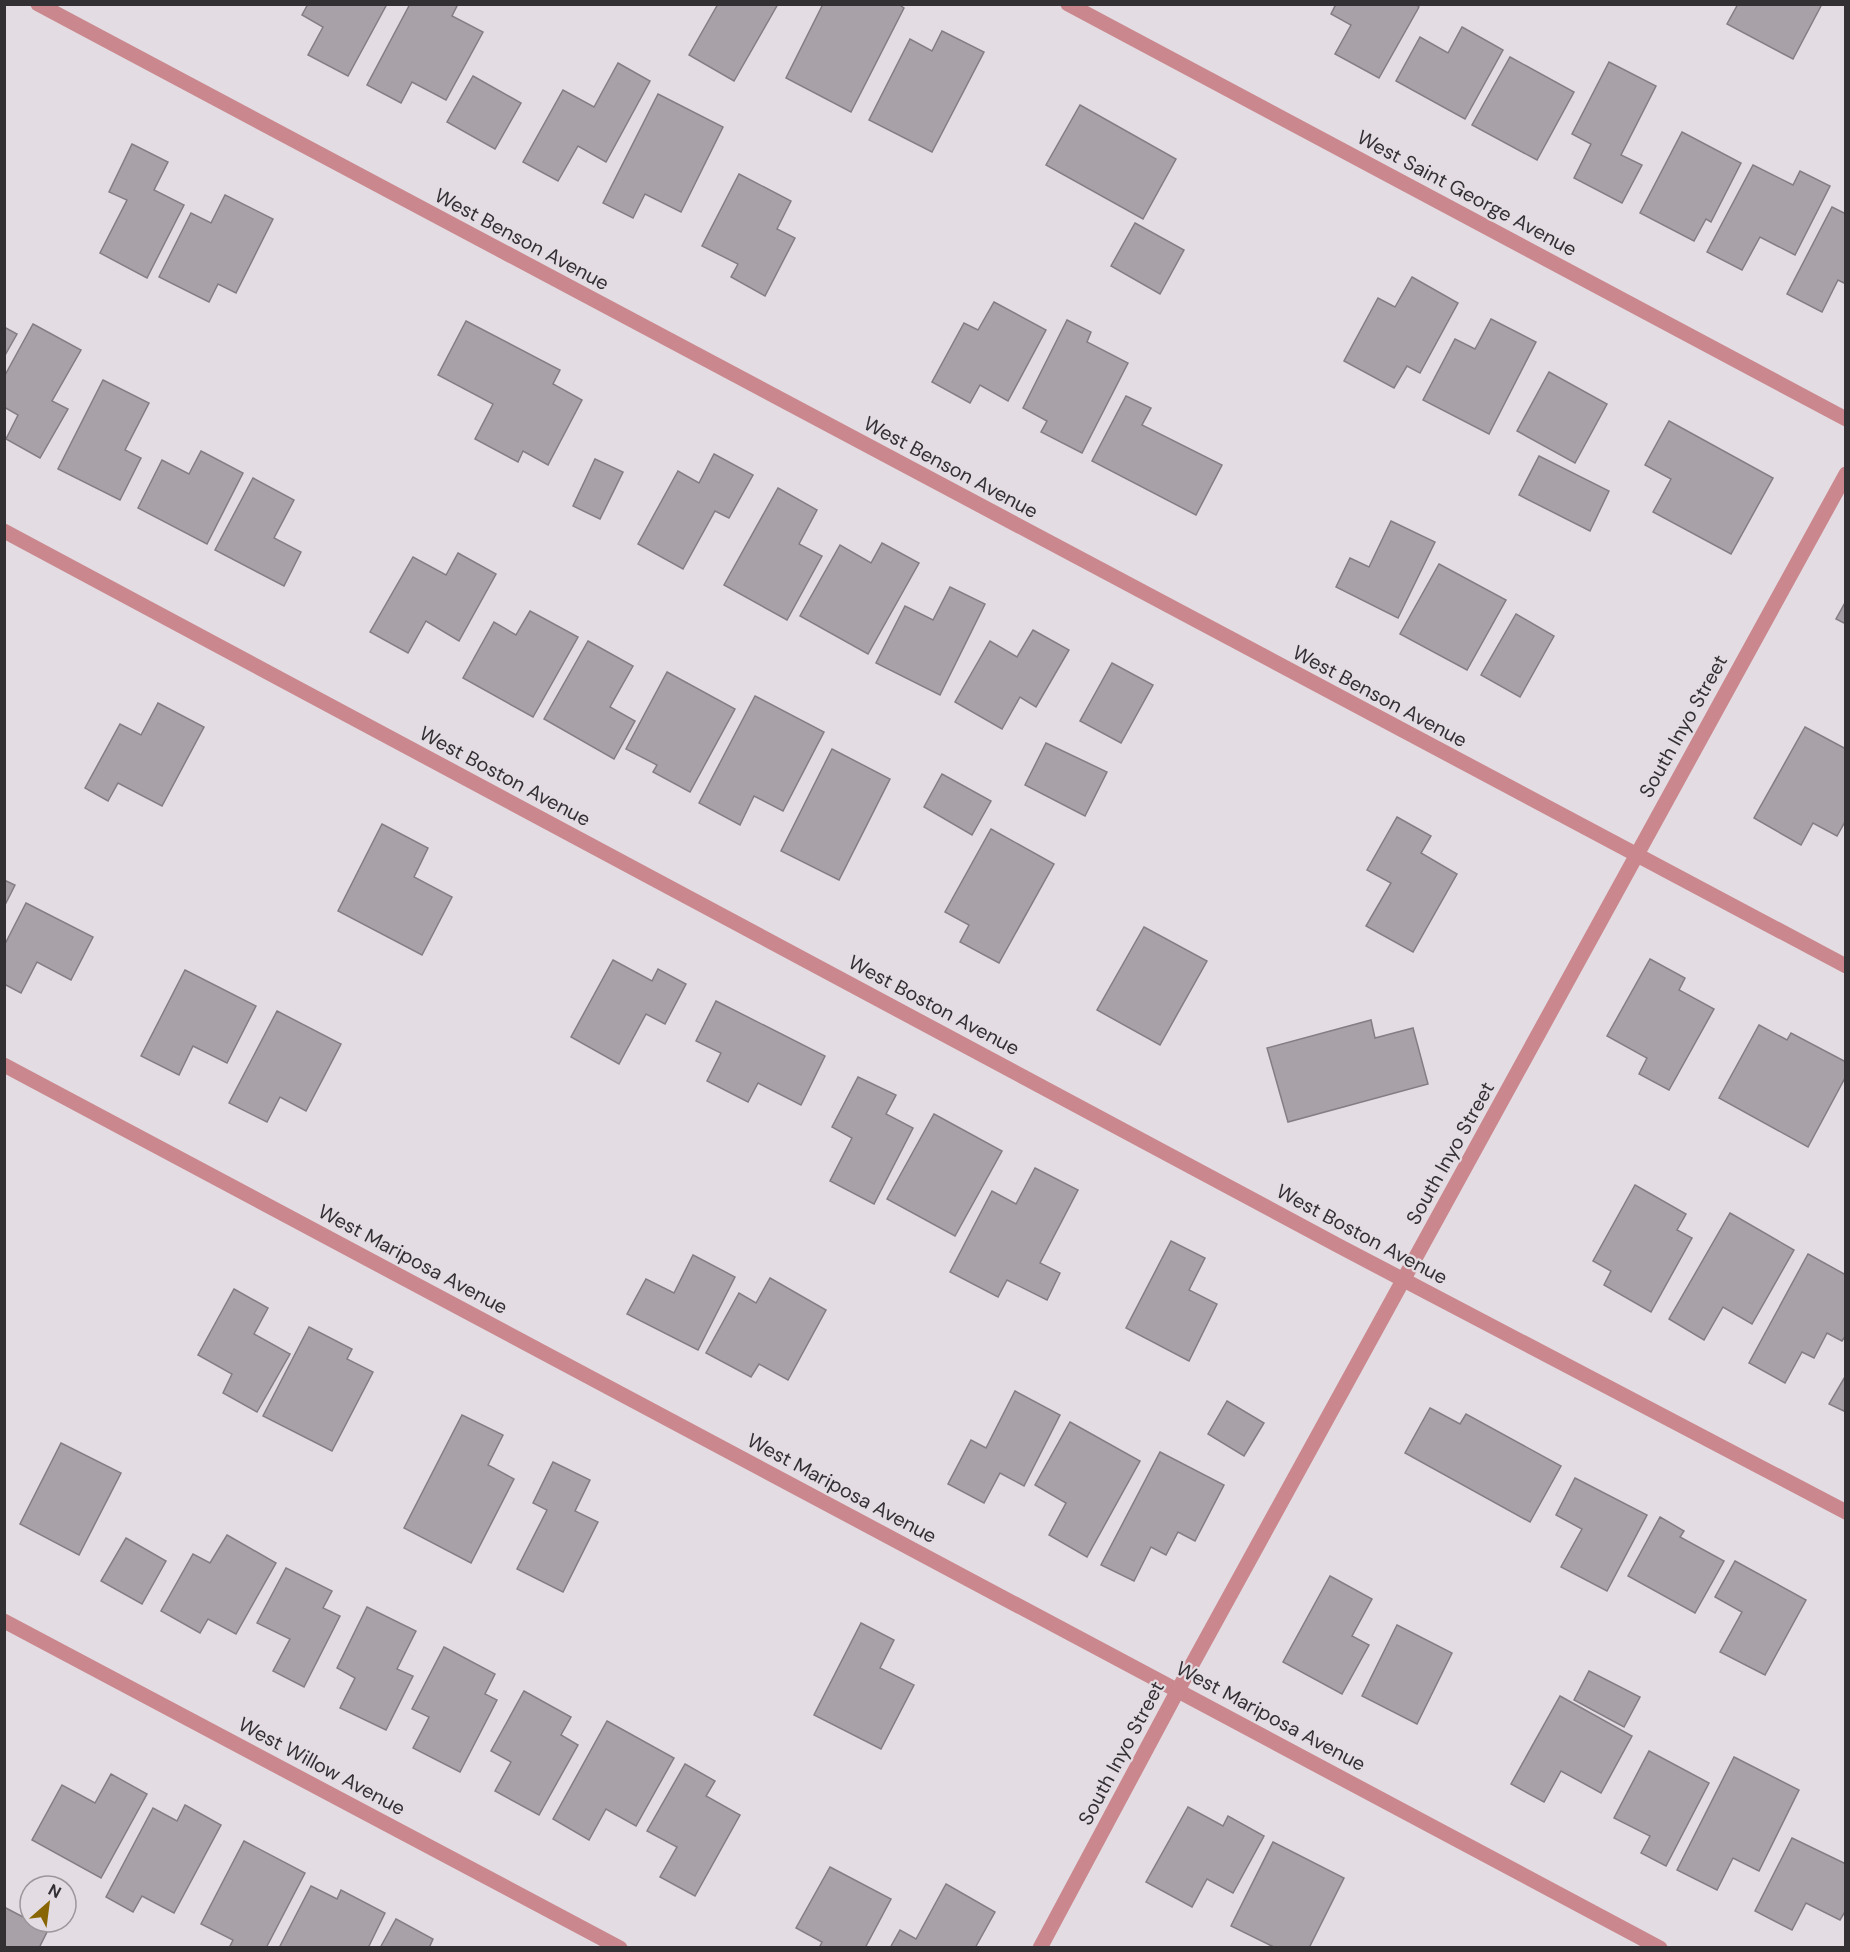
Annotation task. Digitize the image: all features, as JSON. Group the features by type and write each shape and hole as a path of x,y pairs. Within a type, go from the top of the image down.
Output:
{"street":[{"name":"West Benson Avenue","path":"38,4 1845,966"},
{"name":"West Saint George Avenue","path":"1068,4 1845,419"},
{"name":"South Inyo Street","path":"1040,1947 1178,1690 1845,474"},
{"name":"West Boston Avenue","path":"4,531 1404,1280 1845,1512"},
{"name":"West Mariposa Avenue","path":"4,1065 1660,1947"},
{"name":"West Willow Avenue","path":"4,1621 620,1947"}],"building":[{"path":"308,4 387,4 348,76 308,55 323,27 302,15"},
{"path":"410,4 458,4 452,16 483,32 446,100 412,82 401,103 367,85"},
{"path":"718,4 778,4 734,81 689,55"},
{"path":"823,4 898,4 904,8 851,112 786,78"},
{"path":"1336,4 1415,4 1419,7 1379,78 1335,54 1351,25 1331,14"},
{"path":"1738,4 1822,4 1793,59 1727,24"},
{"path":"1462,27 1503,50 1465,119 1396,81 1420,37 1448,53"},
{"path":"942,31 984,52 932,152 869,120 910,39 932,51"},
{"path":"1510,57 1574,92 1537,160 1472,125"},
{"path":"1609,62 1656,86 1621,155 1642,165 1622,203 1574,178 1591,144 1572,134"},
{"path":"618,63 650,81 606,162 578,146 558,181 523,162 563,90 594,107"},
{"path":"473,76 521,103 495,149 447,122"},
{"path":"658,94 723,127 681,212 645,194 633,218 603,203"},
{"path":"1080,105 1176,159 1143,219 1046,165"},
{"path":"1682,132 1741,163 1711,222 1706,219 1694,241 1640,213"},
{"path":"132,144 168,162 154,190 184,205 147,278 100,253 127,200 109,192"},
{"path":"1753,165 1793,185 1800,171 1830,186 1795,255 1760,237 1742,270 1707,252"},
{"path":"739,174 791,201 777,229 795,238 765,296 731,277 738,264 702,246"},
{"path":"225,195 273,219 236,293 218,284 209,302 159,277 191,213 211,223"},
{"path":"1832,207 1846,214 1846,284 1838,280 1822,312 1787,294"},
{"path":"1135,223 1184,250 1160,294 1111,266"},
{"path":"1412,277 1458,303 1420,373 1407,366 1394,388 1344,361 1378,298 1395,307"},
{"path":"994,302 1046,330 1008,401 980,385 970,403 932,382 964,323 978,330"},
{"path":"1491,319 1536,342 1489,434 1423,400 1455,339 1475,349"},
{"path":"1067,320 1091,332 1087,342 1128,363 1082,453 1041,432 1047,421 1023,408"},
{"path":"466,321 560,370 553,384 582,400 548,465 523,451 518,462 475,439 493,404 438,375"},
{"path":"33,324 81,350 52,401 68,409 40,458 6,439 18,415 4,407 4,377"},
{"path":"4,327 17,334 4,357"},
{"path":"1549,372 1607,404 1575,463 1517,431"},
{"path":"103,380 149,403 125,450 141,458 120,500 58,469"},
{"path":"1126,396 1151,408 1142,425 1222,465 1196,515 1092,461"},
{"path":"1669,421 1773,478 1731,554 1653,512 1671,479 1645,465"},
{"path":"201,451 243,473 207,544 138,508 162,460 189,474"},
{"path":"714,454 753,475 729,518 715,511 683,569 638,544 678,471 699,483"},
{"path":"1539,456 1609,491 1590,531 1519,495"},
{"path":"595,459 623,472 600,519 573,506"},
{"path":"253,478 294,500 274,538 301,552 284,586 215,550"},
{"path":"778,488 817,510 799,544 822,556 787,620 724,585"},
{"path":"1391,521 1435,542 1398,618 1336,587 1350,558 1369,567"},
{"path":"882,543 919,563 868,654 800,616 840,545 871,563"},
{"path":"458,553 496,574 459,641 426,621 408,653 370,632 413,557 446,575"},
{"path":"1439,564 1506,600 1467,670 1400,634"},
{"path":"950,587 985,604 940,695 876,663 905,606 933,620"},
{"path":"1846,601 1846,624 1836,619"},
{"path":"530,611 578,637 533,717 463,678 494,622 516,635"},
{"path":"1516,614 1554,636 1520,697 1481,675"},
{"path":"1033,630 1069,650 1036,707 1020,697 1002,729 955,702 990,641 1017,657"},
{"path":"588,641 633,666 610,707 635,721 614,759 544,719"},
{"path":"1112,663 1153,685 1121,743 1080,721"},
{"path":"667,672 735,709 690,792 653,772 657,765 626,749"},
{"path":"755,696 824,732 783,811 754,796 740,825 699,803"},
{"path":"158,703 204,727 162,806 118,783 108,801 85,788 120,724 141,735"},
{"path":"1805,727 1846,749 1846,820 1837,836 1813,823 1801,845 1754,818"},
{"path":"1046,743 1107,772 1085,816 1025,785"},
{"path":"832,749 890,779 839,880 781,851"},
{"path":"942,774 991,801 972,835 924,807"},
{"path":"1397,817 1431,836 1421,853 1457,874 1413,952 1366,926 1391,883 1367,870"},
{"path":"382,824 428,848 414,877 452,897 422,955 338,911"},
{"path":"991,829 1054,864 999,963 960,942 969,925 945,912"},
{"path":"4,880 15,885 4,907"},
{"path":"26,903 93,937 71,980 37,962 21,993 4,984 4,946"},
{"path":"1144,927 1207,961 1160,1045 1097,1010"},
{"path":"1650,959 1685,978 1679,990 1714,1009 1669,1090 1639,1074 1647,1058 1607,1036"},
{"path":"613,960 652,981 658,969 686,984 665,1024 646,1014 619,1064 571,1037"},
{"path":"185,970 256,1006 227,1063 193,1046 179,1075 141,1056"},
{"path":"716,1001 825,1056 801,1105 758,1083 748,1102 707,1081 721,1053 696,1041"},
{"path":"277,1011 341,1044 306,1111 280,1097 267,1122 229,1103"},
{"path":"1371,1020 1375,1038 1413,1028 1428,1084 1288,1122 1267,1048"},
{"path":"1759,1025 1787,1040 1791,1033 1846,1062 1846,1076 1808,1147 1719,1098"},
{"path":"858,1077 896,1095 886,1114 913,1128 874,1204 830,1181 852,1138 832,1127"},
{"path":"934,1114 1002,1151 955,1236 887,1199"},
{"path":"1035,1168 1078,1190 1040,1263 1060,1273 1047,1300 1007,1280 998,1297 950,1272 992,1191 1016,1204"},
{"path":"1635,1185 1686,1214 1677,1230 1692,1238 1651,1312 1604,1285 1611,1271 1593,1261"},
{"path":"1730,1213 1794,1250 1752,1324 1723,1307 1704,1340 1669,1319"},
{"path":"1171,1241 1205,1258 1189,1290 1217,1304 1189,1361 1126,1328"},
{"path":"1808,1254 1846,1275 1846,1335 1842,1341 1827,1333 1814,1358 1802,1352 1785,1383 1749,1363"},
{"path":"693,1255 735,1277 698,1350 627,1314 646,1279 674,1293"},
{"path":"770,1278 826,1310 788,1380 759,1364 751,1377 706,1353 739,1293 756,1303"},
{"path":"234,1289 268,1308 254,1334 290,1354 257,1412 223,1393 232,1374 198,1355"},
{"path":"309,1327 352,1349 347,1359 373,1372 332,1451 263,1416"},
{"path":"1846,1375 1846,1412 1829,1404"},
{"path":"1015,1391 1060,1415 1024,1486 1000,1473 984,1503 948,1484 971,1440 986,1448"},
{"path":"1227,1401 1264,1423 1244,1456 1208,1434"},
{"path":"1430,1408 1460,1424 1466,1414 1561,1466 1530,1522 1405,1453"},
{"path":"462,1415 503,1435 488,1465 514,1479 471,1563 404,1528"},
{"path":"1070,1422 1140,1461 1087,1557 1049,1535 1066,1503 1035,1485"},
{"path":"61,1443 121,1473 79,1555 20,1524"},
{"path":"1160,1452 1224,1485 1195,1541 1178,1532 1166,1555 1151,1547 1134,1581 1101,1565"},
{"path":"553,1462 590,1480 575,1511 598,1522 563,1592 517,1569 547,1510 533,1503"},
{"path":"1575,1478 1647,1515 1607,1591 1561,1567 1582,1529 1556,1515"},
{"path":"1660,1517 1684,1531 1680,1537 1724,1561 1695,1613 1628,1576"},
{"path":"227,1535 276,1563 236,1634 208,1619 200,1633 161,1611 193,1554 210,1563"},
{"path":"126,1538 166,1561 142,1604 101,1581"},
{"path":"1735,1561 1806,1600 1765,1675 1720,1652 1742,1612 1715,1597"},
{"path":"286,1568 332,1591 323,1608 340,1616 304,1687 273,1671 290,1639 257,1623"},
{"path":"1330,1576 1372,1599 1352,1636 1369,1645 1342,1694 1283,1662"},
{"path":"367,1607 416,1631 397,1669 413,1676 386,1730 340,1708 355,1678 337,1668"},
{"path":"861,1623 894,1640 880,1668 914,1685 881,1749 814,1715"},
{"path":"1397,1625 1452,1653 1417,1724 1362,1696"},
{"path":"444,1647 495,1674 485,1694 497,1700 460,1772 413,1748 429,1717 412,1709"},
{"path":"1589,1671 1640,1697 1624,1727 1574,1700"},
{"path":"524,1691 571,1717 561,1735 578,1745 539,1815 495,1791 511,1762 491,1751"},
{"path":"1560,1696 1632,1736 1601,1793 1561,1771 1544,1802 1511,1784"},
{"path":"607,1721 674,1758 636,1826 606,1809 589,1840 553,1819"},
{"path":"1649,1751 1709,1783 1666,1866 1641,1853 1650,1836 1614,1818"},
{"path":"1734,1757 1799,1790 1759,1871 1733,1858 1717,1890 1677,1870"},
{"path":"685,1764 715,1781 706,1796 740,1815 695,1896 660,1877 677,1847 647,1831"},
{"path":"111,1774 147,1794 101,1878 32,1840 62,1785 95,1803"},
{"path":"185,1805 221,1825 174,1913 142,1896 133,1912 106,1897 153,1808 177,1821"},
{"path":"1188,1807 1223,1826 1228,1816 1264,1836 1233,1893 1207,1879 1192,1907 1146,1882"},
{"path":"1792,1838 1846,1864 1846,1910 1840,1920 1806,1903 1792,1930 1755,1911"},
{"path":"244,1841 305,1873 266,1948 229,1948 233,1940 201,1924"},
{"path":"1273,1842 1344,1878 1309,1948 1276,1948 1231,1926"},
{"path":"830,1867 891,1899 865,1948 819,1948 822,1942 796,1928"},
{"path":"946,1884 995,1912 975,1948 890,1948 900,1930 916,1939"},
{"path":"311,1886 337,1899 341,1890 385,1913 368,1948 279,1948"},
{"path":"4,1907 18,1914 18,1934 46,1934 39,1948 4,1948"},
{"path":"396,1919 433,1939 429,1948 380,1948"}]}
